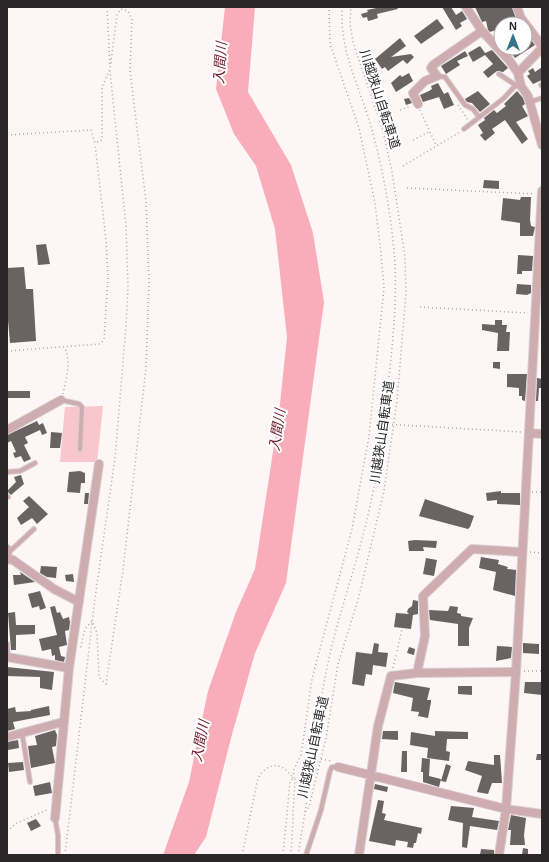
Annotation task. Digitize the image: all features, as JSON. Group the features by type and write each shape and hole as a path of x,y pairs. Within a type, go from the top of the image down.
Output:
{"street":[{"path":"466,7 482,31 509,60 518,73 518,86 528,96 540,128 542,145"},
{"path":"517,7 521,18 542,47 518,73"},
{"path":"418,104 413,93 415,90 425,81 437,76 430,68 482,31"},
{"path":"499,855 506,809 516,672 542,191"},
{"path":"7,430 61,400"},
{"path":"529,433 542,434"},
{"path":"55,818 69,668 99,464"},
{"path":"418,674 425,636 423,596 472,548 522,552"},
{"path":"8,555 54,589 79,602"},
{"path":"7,657 69,668"},
{"path":"359,855 378,726 390,676 516,672"},
{"path":"7,737 63,722"},
{"path":"338,767 506,809 542,814"}],"lane":[{"path":"464,129 518,86 499,74"},
{"path":"437,76 445,77 464,106 473,109 479,117"},
{"path":"530,102 542,98"},
{"path":"61,400 80,404 82,407 80,448"},
{"path":"7,472 20,471 35,463"},
{"path":"8,555 34,529"},
{"path":"7,644 7,657"},
{"path":"22,733 30,782"},
{"path":"306,855 321,810 330,771 332,767 338,767"},
{"path":"55,818 58,835 58,855"}],"path":[{"path":"65,855 92,621 115,458 126,334 128,287 126,226 110,70 107,7"},
{"path":"283,855 290,782 293,778 294,769 300,755 317,659 352,529 369,436 384,288 375,204 359,128 330,44 329,7"},
{"path":"304,812 324,683 333,641 371,505 384,424 395,304 394,257 378,154 345,51 341,23 342,7"},
{"name":"川越狭山自転車道","path":"298,855 304,812 308,811 309,808 321,759 338,664 358,600 380,510 394,425 406,294 405,257 392,172 383,131 352,42 350,24 351,7"},
{"path":"92,621 97,633 99,676 106,684 123,570 145,375 149,282 146,201 130,71 132,19 128,11 121,9 117,15 110,70 102,87 102,140 95,143"},
{"path":"400,110 418,104 436,146"},
{"path":"458,105 471,124"},
{"path":"403,166 464,129"},
{"path":"7,135 91,130 95,143 106,240 108,277 104,340 100,344 7,352"},
{"path":"413,140 430,132"},
{"path":"408,188 542,196"},
{"path":"420,307 536,314"},
{"path":"61,400 68,360 68,354 64,347"},
{"path":"384,424 529,433"},
{"path":"526,491 542,492"},
{"path":"522,552 542,553"},
{"path":"79,654 85,629 92,621"},
{"path":"397,651 402,629"},
{"path":"390,676 396,654"},
{"path":"516,672 542,671"},
{"path":"321,759 331,761"},
{"path":"242,855 258,778 263,770 272,766 279,766 289,771 295,779 291,855"},
{"path":"7,831 17,823 56,806"}],"shaded area":[{"path":"103,406 97,462 60,462 65,407"}],"water":[{"name":"入間川","path":"225,7 255,7 248,92 291,165 313,233 324,302 286,583 255,653 231,738 206,837 194,855 163,855 189,782 208,691 236,612 255,569 279,413 287,337 275,229 256,166 234,134 216,89"}],"building":[{"path":"381,7 397,7 398,9 377,14 378,18 368,21 367,17 363,18 361,14 368,12 367,10"},
{"path":"442,7 451,7 456,15 462,11 467,19 460,23 462,26 456,30"},
{"path":"475,7 512,7 516,16 493,16 493,31 490,32 486,21 482,22"},
{"path":"437,19 444,28 421,44 414,36"},
{"path":"400,38 406,46 391,57 411,54 414,57 407,64 403,60 388,71 385,67 382,69 375,59"},
{"path":"480,46 485,53 492,50 493,56 497,56 508,68 503,72 497,71 488,78 483,72 493,64 485,55 473,62 468,53"},
{"path":"465,51 468,56 457,61 460,65 446,74 441,66"},
{"path":"542,67 542,80 533,84 527,76 530,74 528,71 533,68 535,72"},
{"path":"409,73 413,81 396,92 391,83 400,75 402,77"},
{"path":"438,83 444,94 448,92 454,105 444,109 439,97 423,102 420,95 432,89 431,86"},
{"path":"478,91 490,104 480,112 472,103 467,102 465,99"},
{"path":"517,91 523,98 525,104 522,106 528,116 516,122 528,139 522,144 505,120 492,129 495,133 485,141 480,135 483,133 478,125 494,110 497,113 506,106 504,104"},
{"path":"409,98 412,103 406,105 404,99"},
{"path":"484,180 499,181 499,189 483,188"},
{"path":"521,197 531,197 530,220 531,226 535,227 533,236 520,236 520,223 501,220 503,198 520,200"},
{"path":"46,244 50,264 38,265 36,245"},
{"path":"518,255 533,256 532,271 522,271 522,274 517,274"},
{"path":"24,267 26,289 33,289 36,341 10,343 7,309 7,268"},
{"path":"517,284 531,285 531,293 527,295 516,294"},
{"path":"495,320 502,320 502,325 507,325 506,332 510,332 509,351 497,351 498,333 482,330 482,324 495,325"},
{"path":"493,362 500,362 500,369 493,368"},
{"path":"507,374 527,374 525,401 522,400 522,396 519,396 519,388 507,387"},
{"path":"537,378 542,379 542,388 539,388 538,401 536,401"},
{"path":"7,391 30,391 30,398 7,398"},
{"path":"37,421 39,425 43,423 47,433 42,435 40,430 25,437 28,443 24,445 31,459 24,462 21,456 15,458 13,453 16,452 11,441 7,443 7,435"},
{"path":"51,432 62,433 60,448 50,448"},
{"path":"80,471 85,473 85,483 81,483 80,493 67,492 69,472"},
{"path":"21,475 24,484 11,495 7,491 16,482 14,477"},
{"path":"501,491 501,493 520,493 520,505 497,504 497,500 487,501 486,493"},
{"path":"85,493 89,493 88,504 84,504"},
{"path":"29,496 48,514 37,524 32,518 21,525 17,518 29,507 23,501"},
{"path":"425,499 474,516 470,527 468,529 419,516"},
{"path":"408,541 437,541 436,548 423,547 424,551 409,551"},
{"path":"481,557 499,560 498,564 508,567 507,569 516,570 515,596 493,590 496,572 479,568"},
{"path":"426,558 437,560 434,576 423,574"},
{"path":"41,566 57,567 56,578 47,577 40,573"},
{"path":"20,572 35,582 14,585 13,575 21,575"},
{"path":"73,574 74,582 66,581 65,575"},
{"path":"40,591 46,608 40,610 39,606 32,608 28,594"},
{"path":"413,600 418,601 418,614 413,615 411,629 394,627 396,613 409,614 407,612 412,606"},
{"path":"55,606 57,613 60,612 63,619 69,617 70,622 69,630 65,631 67,645 59,647 61,656 65,657 64,662 55,660 55,655 52,656 51,649 42,651 39,639 57,635 50,607"},
{"path":"450,606 458,607 457,613 461,614 461,616 473,618 469,628 469,646 458,646 458,624 430,620 429,610 448,611"},
{"path":"15,612 16,625 35,625 35,634 16,635 16,650 11,650 8,613"},
{"path":"374,643 379,644 378,652 388,653 386,667 373,665 372,675 366,674 364,686 352,684 356,652 372,654"},
{"path":"523,643 539,644 539,654 523,653"},
{"path":"497,646 512,647 511,658 496,661"},
{"path":"409,647 415,649 414,655 407,653"},
{"path":"7,667 54,672 52,690 40,688 40,677 7,676"},
{"path":"395,682 430,688 427,700 431,700 428,718 418,716 419,712 411,711 413,698 393,693"},
{"path":"525,682 542,682 542,695 524,693"},
{"path":"458,686 472,686 472,695 458,694"},
{"path":"49,706 50,715 13,722 15,729 7,731 7,709 15,707 16,712 31,711"},
{"path":"55,730 57,735 56,746 52,747 55,763 31,768 28,746 37,745 35,736"},
{"path":"383,731 398,731 398,740 382,739"},
{"path":"435,731 468,732 468,739 447,739 446,751 450,752 449,761 427,758 428,748 410,745 411,732 435,736"},
{"path":"18,740 19,748 8,750 7,742"},
{"path":"402,751 407,751 407,772 401,772"},
{"path":"537,754 542,754 542,760 536,760"},
{"path":"494,755 500,755 502,783 492,783 488,794 477,792 482,776 465,770 468,761 494,765"},
{"path":"422,758 430,759 429,776 441,779 439,787 423,782 423,772 421,772"},
{"path":"23,762 24,770 9,772 8,763"},
{"path":"446,764 451,766 446,782 441,781"},
{"path":"50,782 52,793 35,796 33,786"},
{"path":"375,784 388,787 387,792 374,789"},
{"path":"378,800 384,801 382,813 386,814 384,820 422,828 421,834 418,833 416,843 414,843 413,848 407,847 408,842 396,840 395,846 369,841"},
{"path":"451,806 474,808 472,817 499,821 497,830 470,826 467,848 462,847 463,823 448,820"},
{"path":"511,815 526,818 524,835 525,845 510,845 511,830 508,830"},
{"path":"36,819 41,826 31,831 27,823"},
{"path":"523,848 528,849 528,855 522,855"},
{"path":"481,849 494,850 494,855 480,855"}]}
